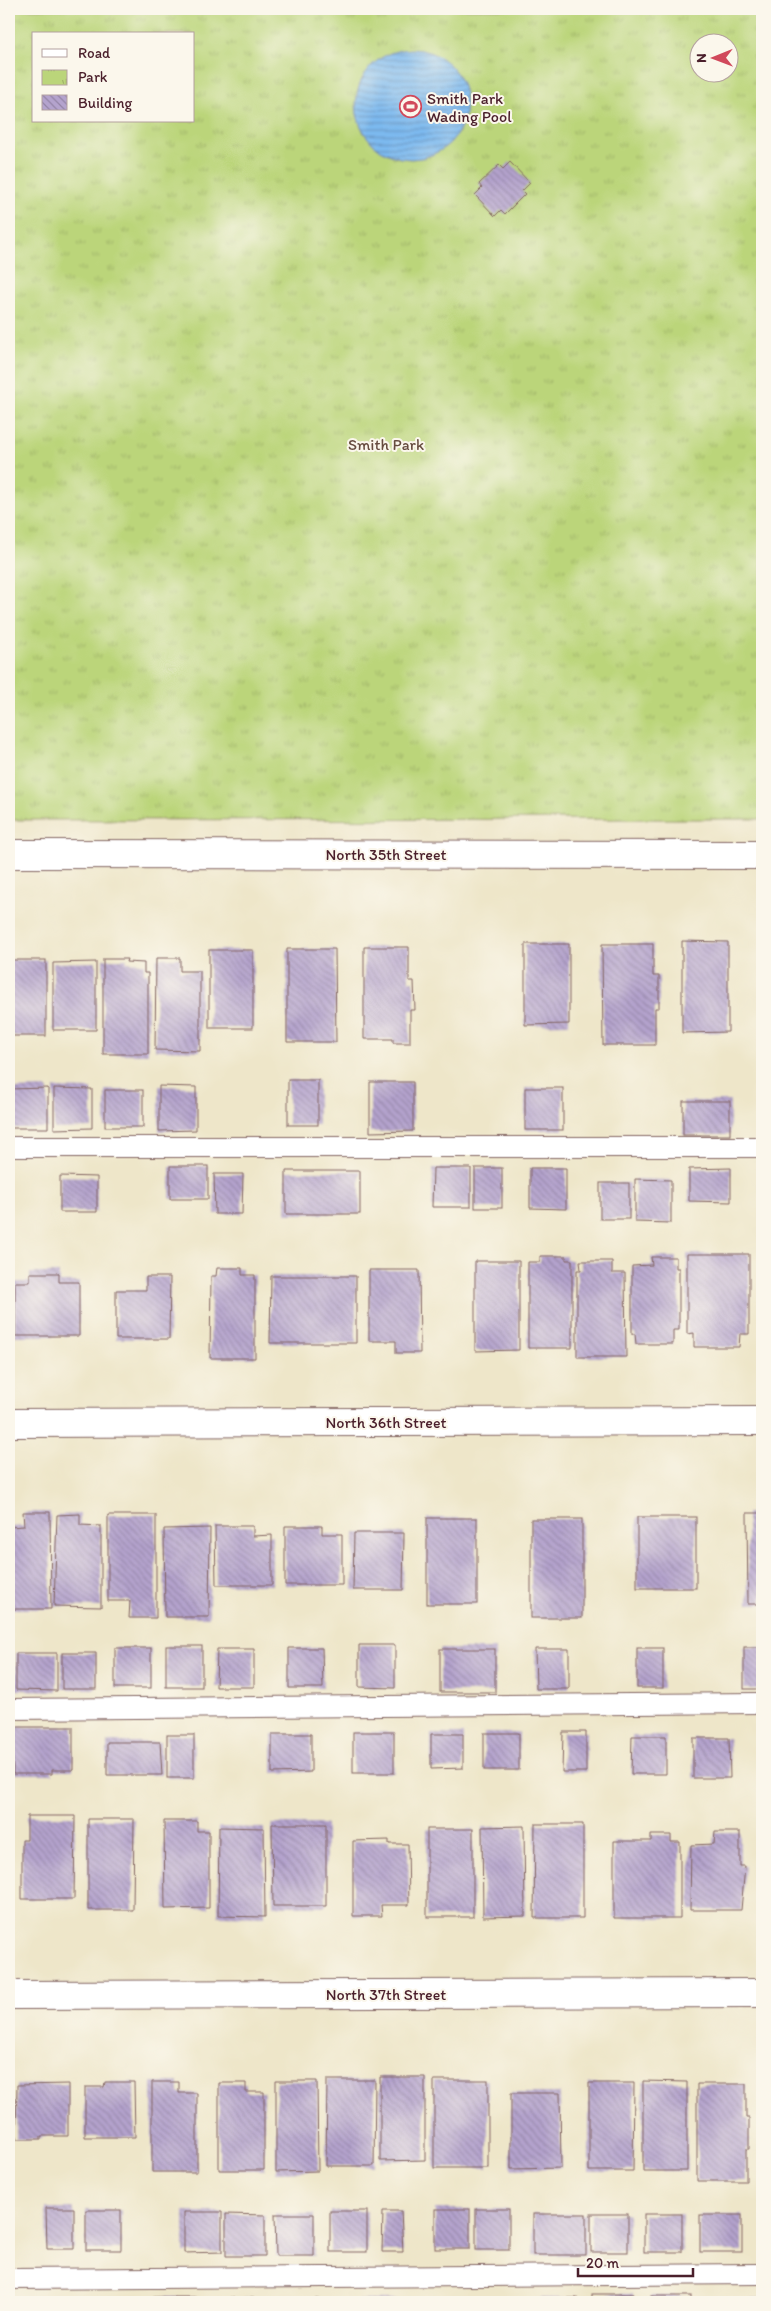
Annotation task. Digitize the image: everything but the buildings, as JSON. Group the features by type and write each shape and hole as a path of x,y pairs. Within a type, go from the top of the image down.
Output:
{"street":[{"name":"North 35th Street","path":"9,854 762,855"},
{"name":"North 36th Street","path":"9,1423 762,1421"},
{"name":"North 37th Street","path":"9,1995 762,1993"}],"lane":[{"path":"9,1147 762,1147"},
{"path":"9,1708 762,1703"},
{"path":"9,2279 762,2274"}],"green space":[{"name":"Smith Park","path":"9,9 762,9 762,819 9,820"}],"water":[{"name":"Smith Park Wading Pool","path":"411,49 432,53 450,65 462,83 466,104 462,125 450,143 432,155 411,159 390,155 372,143 360,125 356,104 360,83 372,65 390,53"}],"place":[{"name":"Smith Park Wading Pool","path":"411,107"}]}
